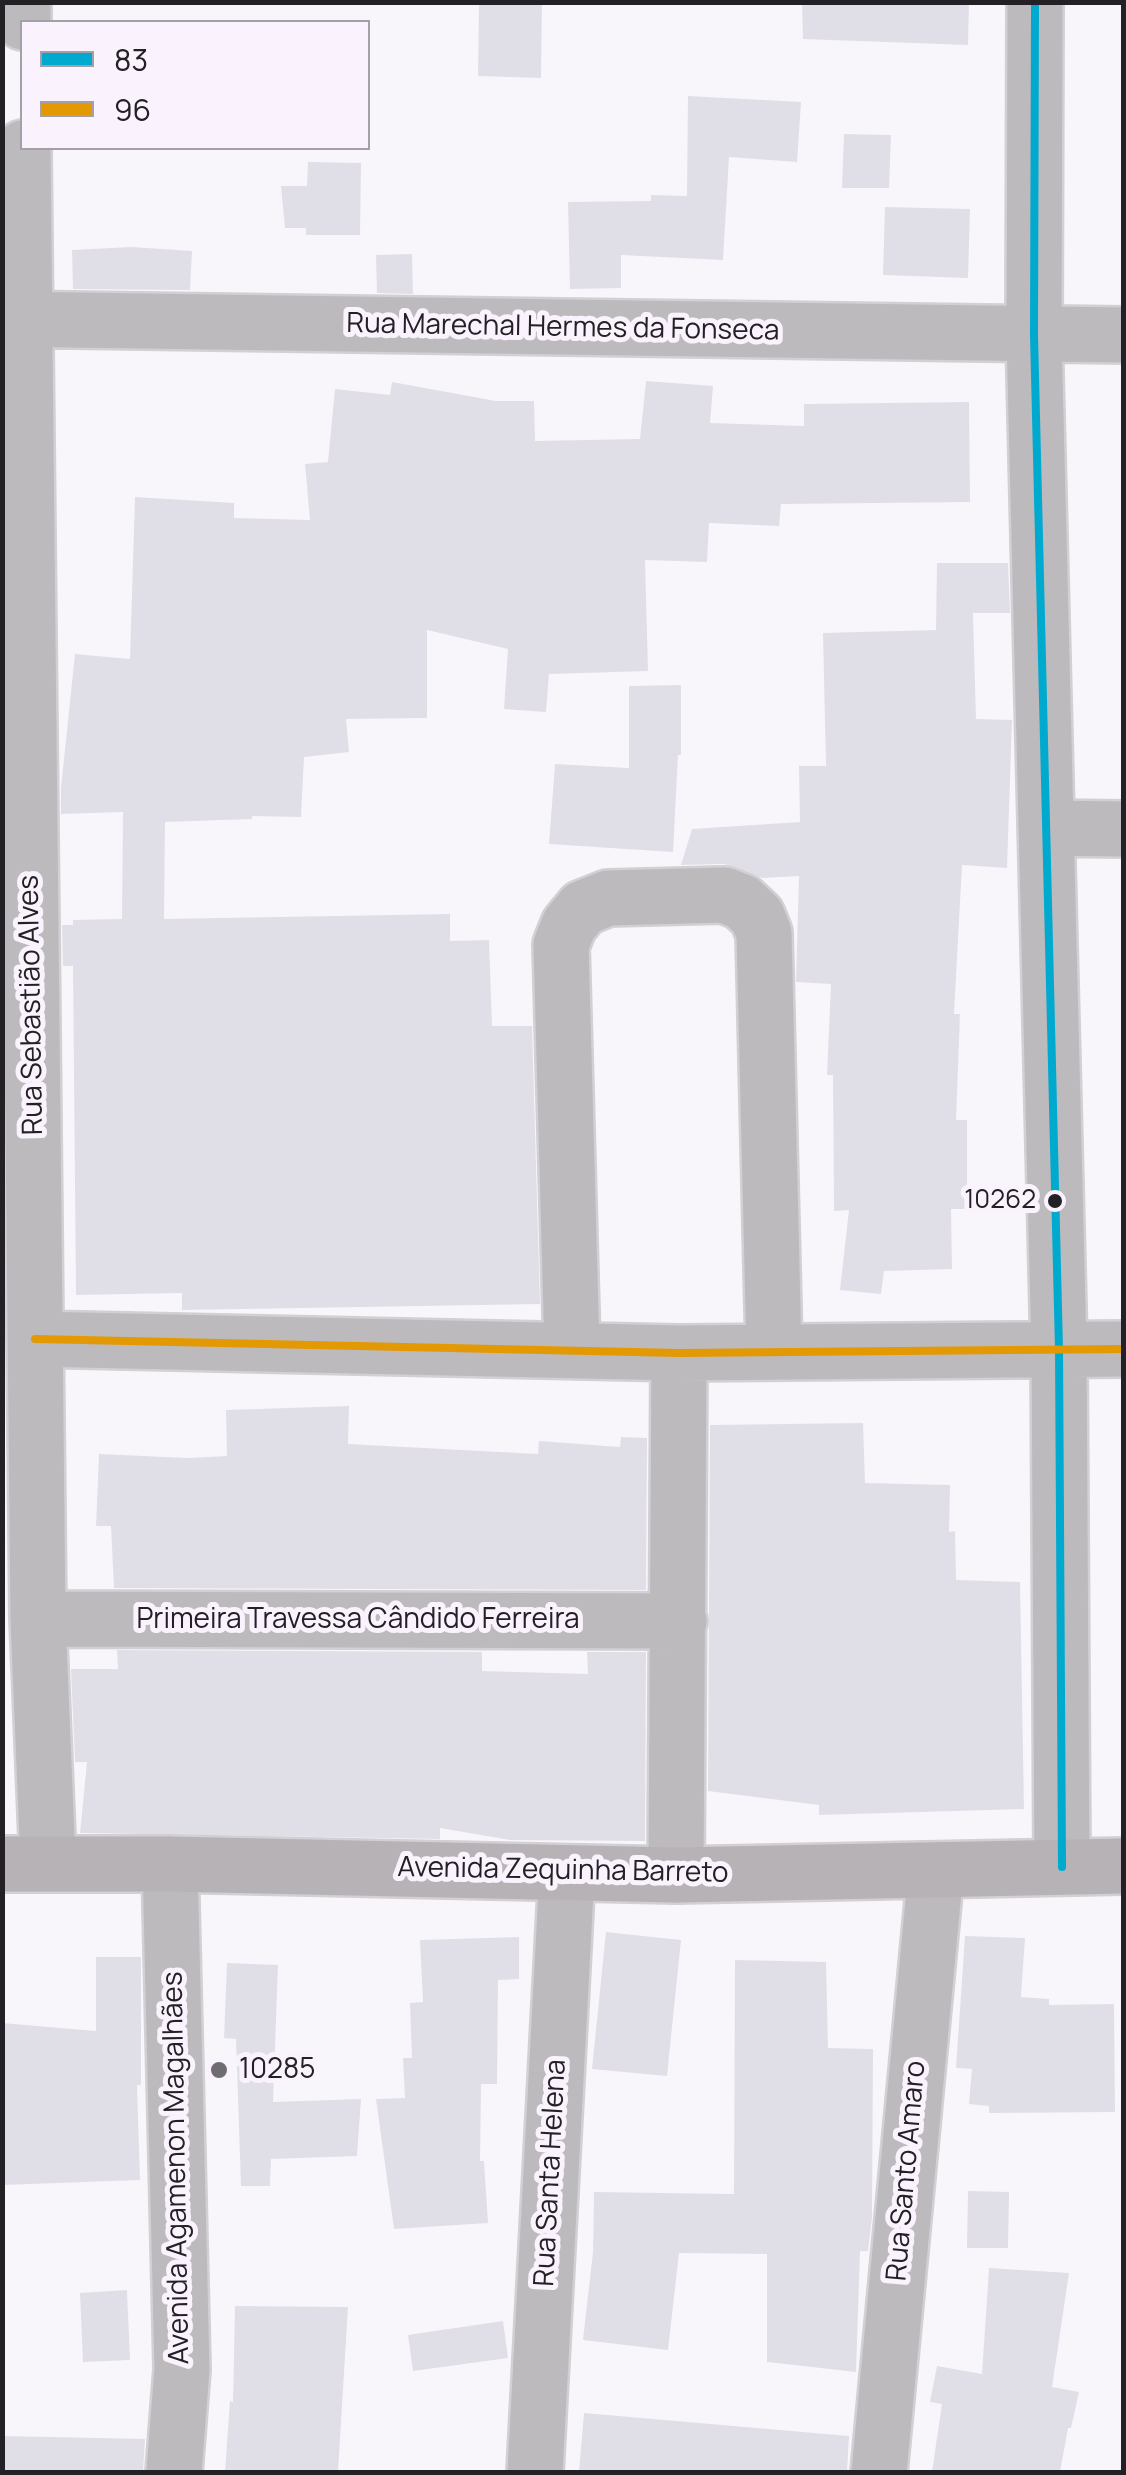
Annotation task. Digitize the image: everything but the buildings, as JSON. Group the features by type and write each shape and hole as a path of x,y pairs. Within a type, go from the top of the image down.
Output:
{"main road":[{"name":"Avenida Zequinha Barreto","path":"25,1863 676,1875 1124,1866"}],"street":[{"path":"1035,2 1034,335 1059,1349 1062,1867"},
{"name":"Rua Sebastião Alves","path":"24,150 14,319 36,1339 38,1619 25,1863"},
{"name":"Rua Marechal Hermes da Fonseca","path":"14,319 1124,335"},
{"path":"1047,828 1124,829"},
{"path":"572,1350 562,945 569,925 583,908 608,898 724,894 742,902 757,916 764,934 774,1351"},
{"path":"36,1339 679,1352 1124,1349"},
{"path":"676,1875 679,1352"},
{"name":"Primeira Travessa Cândido Ferreira","path":"38,1619 678,1621"},
{"name":"Avenida Agamenon Magalhães","path":"170,1864 182,2369 174,2472"},
{"name":"Rua Santo Amaro","path":"879,2472 936,1870"},
{"name":"Rua Santa Helena","path":"535,2472 568,1873"}],"transit line":[{"name":"83","path":"1035,2 1034,335 1059,1349 1062,1867"},
{"name":"96","path":"35,1339 679,1353 1124,1349"}],"place":[{"name":"10262","path":"1055,1201"},
{"name":"10285","path":"219,2070"}]}
